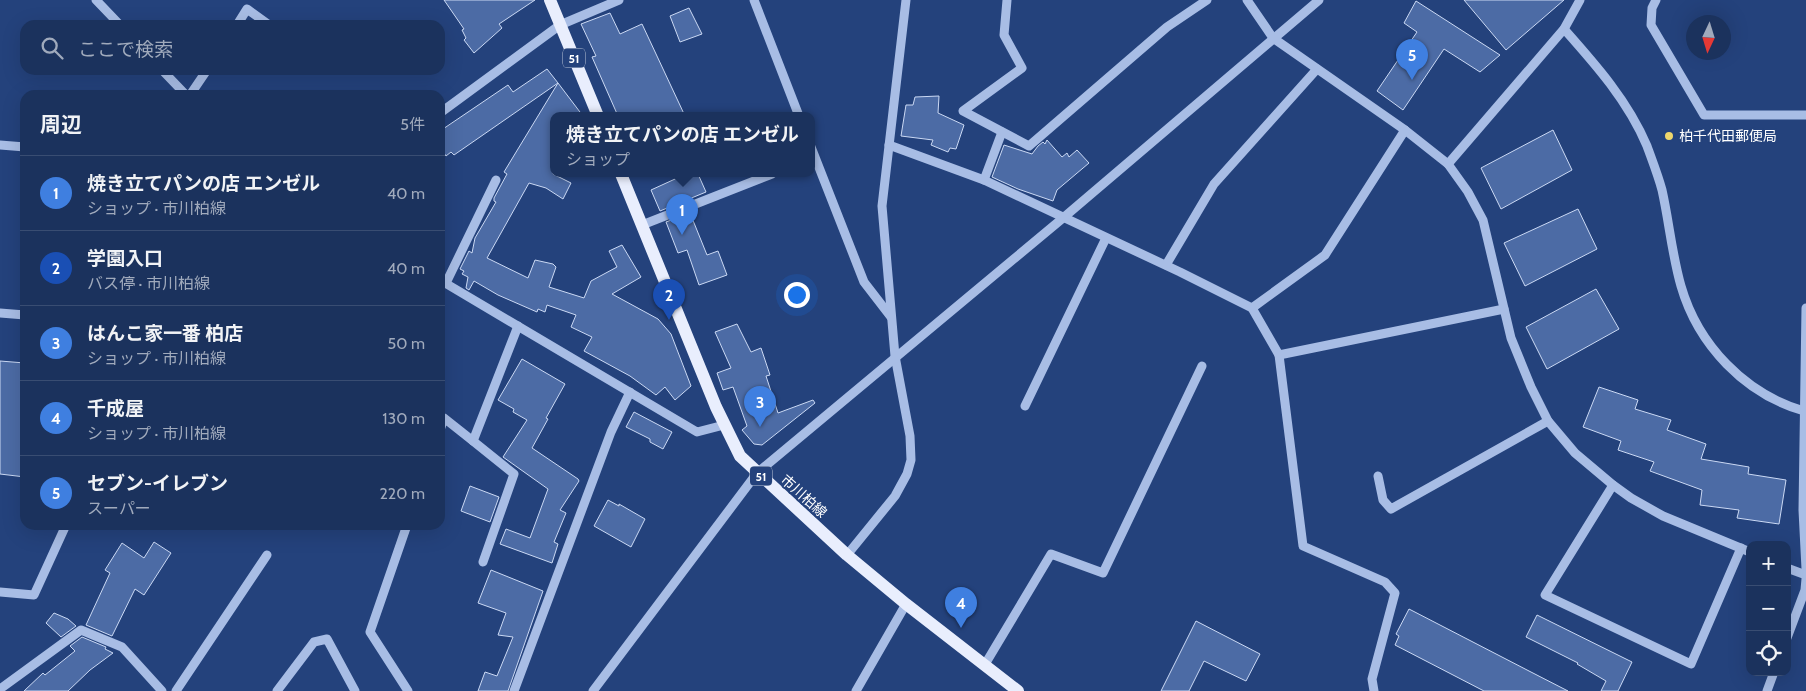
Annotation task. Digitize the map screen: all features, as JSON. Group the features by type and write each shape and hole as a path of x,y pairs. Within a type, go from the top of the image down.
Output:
{"main road":[{"name":"51","path":"550,0 596,112"},
{"name":"市川柏線","path":"622,177 724,425 740,456 847,555 906,604 1018,691"}],"street":[{"path":"96,0 115,20"},
{"path":"445,109 560,25 619,0"},
{"path":"754,0 797,112"},
{"path":"847,555 895,496 907,474 911,460 910,436 895,356 882,206 906,0"},
{"path":"1007,0 1004,35 1022,68 964,111 1029,146 1167,27 1206,0"},
{"path":"1247,0 1273,38 1405,130 1448,164 1468,192 1483,220 1511,338 1518,357 1548,421 1575,453 1631,498 1663,516 1746,550"},
{"path":"593,691 757,473 895,356 1063,218 1319,0"},
{"path":"1448,164 1564,29 1580,0"},
{"path":"1656,0 1652,8 1651,26 1704,115 1806,115"},
{"path":"240,20 247,9 262,20"},
{"path":"1564,29 1596,65 1628,109 1646,144 1662,188 1680,284 1690,312 1699,329 1720,358 1742,379 1768,396 1790,407 1804,410"},
{"path":"1166,265 1214,184 1317,69"},
{"path":"167,75 181,90"},
{"path":"193,90 204,75"},
{"path":"1252,308 1325,255 1405,130"},
{"path":"984,180 1002,132"},
{"path":"0,145 20,147"},
{"path":"888,145 984,180 1166,265 1252,308 1279,355 1303,546 1386,582 1395,593 1372,680 1374,691"},
{"path":"815,163 864,282 892,318"},
{"path":"642,225 764,177"},
{"path":"445,278 496,180"},
{"path":"1025,406 1106,238"},
{"path":"445,283 698,432 724,425"},
{"path":"1806,308 1804,410 1806,569"},
{"path":"1279,355 1504,309"},
{"path":"0,313 20,315"},
{"path":"473,441 518,326"},
{"path":"984,666 1051,554 1104,573 1202,366"},
{"path":"514,691 611,432 630,392"},
{"path":"445,419 514,474 483,562"},
{"path":"1378,476 1383,500 1391,509 1548,421"},
{"path":"1613,485 1546,595 1691,664 1741,548"},
{"path":"0,592 34,595 64,530"},
{"path":"405,530 370,632 408,691"},
{"path":"176,691 267,555"},
{"path":"1791,569 1806,575"},
{"path":"1790,631 1805,590 1806,580"},
{"path":"856,691 906,604"},
{"path":"0,689 81,630 122,648 162,691"},
{"path":"277,691 314,642 327,640 354,691"},
{"path":"1767,691 1773,676"}],"building":[{"path":"444,0 535,0 499,24 502,28 474,53 464,40 466,38 462,30 464,29"},
{"path":"1464,0 1564,0 1506,50"},
{"path":"1416,1 1500,55 1480,72 1444,49 1403,110 1377,91 1417,32 1404,23"},
{"path":"689,8 702,34 680,42 670,16"},
{"path":"610,13 620,34 642,24 683,112 616,112 592,57 596,56 581,24"},
{"path":"547,69 558,83 454,155 451,152 446,156 445,128 508,85 513,92"},
{"path":"558,83 580,112 550,112 550,177 559,177 571,183 563,199 546,188 529,183 487,258 528,278 535,260 553,264 556,267 549,287 584,298 591,281 617,267 609,251 622,245 641,277 612,294 658,319 671,334 691,386 675,400 665,387 656,395 630,376 584,351 592,337 571,327 576,315 547,305 545,312 538,309 537,312 498,295 474,281 469,290 466,288 468,277 462,274 464,271 460,269 469,251 472,253 475,238 496,202 494,198 507,174 504,172"},
{"path":"939,96 938,113 964,125 956,149 950,148 948,152 931,145 933,140 901,136 906,105 913,105 915,97"},
{"path":"1553,130 1572,170 1501,209 1481,168"},
{"path":"1047,140 1062,157 1067,153 1069,157 1077,150 1089,163 1057,190 1053,201 1018,189 992,177 1004,145 1032,154 1038,146 1043,142 1045,144"},
{"path":"679,177 699,177 706,192 660,211 651,190"},
{"path":"1578,209 1597,249 1525,286 1504,243"},
{"path":"690,213 707,255 718,251 727,275 699,285 687,250 678,253 666,222"},
{"path":"1596,289 1619,329 1547,369 1526,327"},
{"path":"737,324 751,352 761,348 770,375 766,376 778,413 813,400 815,403 762,445 754,444 742,430 747,426 733,387 723,390 717,373 731,368 715,332"},
{"path":"522,359 565,384 532,448 579,481 560,510 566,513 554,542 558,544 552,563 500,544 506,529 530,538 548,489 503,457 527,420 513,412 514,409 498,400"},
{"path":"0,361 20,363 20,476 0,474"},
{"path":"1599,387 1638,400 1635,409 1671,420 1667,430 1706,444 1701,459 1749,467 1748,474 1786,480 1779,524 1737,518 1739,510 1700,505 1702,490 1650,471 1654,462 1618,450 1621,441 1583,427"},
{"path":"634,412 672,432 663,449 650,442 650,439 626,427"},
{"path":"470,486 499,497 490,522 461,511"},
{"path":"608,500 645,519 631,547 594,526"},
{"path":"154,542 171,553 144,595 135,589 112,636 86,625 110,573 105,570 122,543 144,558"},
{"path":"491,570 543,591 508,691 478,691 485,672 497,676 513,637 498,635 506,613 478,603"},
{"path":"1409,609 1568,691 1484,691 1395,645 1399,636 1396,634"},
{"path":"54,613 68,619 76,626 61,637 46,623"},
{"path":"1537,615 1632,662 1618,691 1601,691 1606,681 1578,663 1526,637"},
{"path":"1196,621 1260,654 1246,681 1204,661 1189,691 1161,691"},
{"path":"82,637 106,647 105,649 113,653 90,670 68,691 24,691 43,673 45,675 75,651 70,646"}],"place":[{"name":"セブン-イレブン","path":"1412,80"},
{"name":"柏千代田郵便局","path":"1669,136"},
{"name":"焼き立てパンの店 エンゼル","path":"682,235"},
{"name":"学園入口","path":"669,320"},
{"name":"はんこ家一番 柏店","path":"760,427"},
{"name":"千成屋","path":"961,628"}]}
